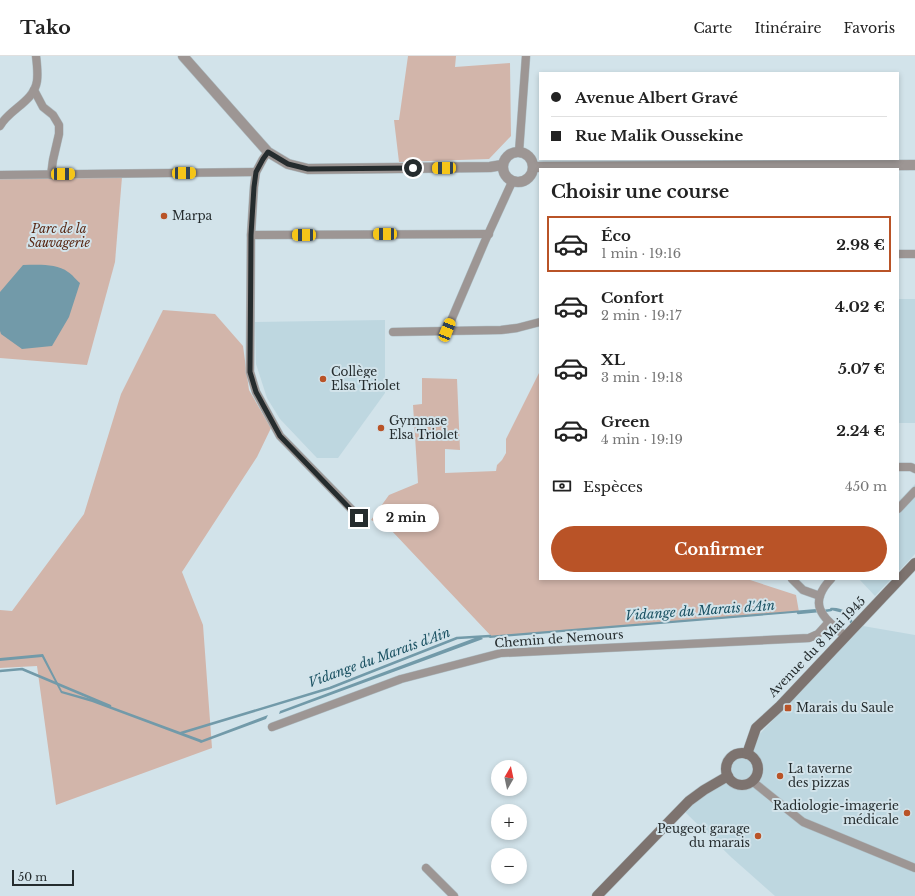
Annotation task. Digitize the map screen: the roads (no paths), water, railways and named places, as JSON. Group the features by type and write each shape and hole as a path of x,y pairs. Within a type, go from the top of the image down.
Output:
{"main road":[{"name":"Avenue du 8 Mai 1945","path":"899,580 915,563"},
{"name":"Avenue du 8 Mai 1945","path":"748,754 756,728 790,695 899,580"},
{"path":"738,754 748,754 757,764 757,773 748,784 739,784 731,780 728,776 726,767 730,759 738,754"},
{"path":"597,896 689,801 728,776"}],"street":[{"path":"0,126 4,119 31,96 37,82 36,56"},
{"path":"183,56 268,152 288,164 308,169 502,166"},
{"path":"519,152 526,56"},
{"path":"34,90 43,107 53,115 59,125 59,134 51,175"},
{"path":"268,152 256,172 254,187 251,235 250,372 256,392 280,436 359,518"},
{"path":"514,152 519,152 528,155 533,163 533,167 532,172 526,180 517,183 512,182 504,175 502,166 506,157 514,152"},
{"path":"533,167 779,168 915,165"},
{"path":"0,174 51,175 256,172"},
{"path":"447,330 512,182"},
{"path":"251,235 489,234"},
{"path":"899,254 915,254"},
{"path":"393,332 500,330 517,328 539,322"},
{"path":"899,467 911,467 915,469"},
{"path":"899,508 915,491"},
{"path":"793,580 803,590 820,596"},
{"path":"830,580 822,588 819,605 821,611 829,622 845,636"},
{"name":"Chemin de Nemours","path":"272,727 401,679 501,653 809,638 818,634 829,622"},
{"path":"752,781 803,822 915,868"},
{"path":"426,868 454,896"}],"waterway":[{"name":"Vidange du Marais d'Ain","path":"824,611 831,610"},
{"name":"Vidange du Marais d'Ain","path":"798,613 819,611"},
{"name":"Vidange du Marais d'Ain","path":"181,733 330,688 457,638 490,636"},
{"name":"Vidange du Marais d'Ain","path":"0,671 22,669 110,706"}],"place":[{"name":"Marpa","path":"164,216"},
{"name":"Collège Elsa Triolet","path":"323,379"},
{"name":"Gymnase Elsa Triolet","path":"381,428"},
{"name":"Marais du Saule","path":"788,708"},
{"name":"La taverne des pizzas","path":"780,776"},
{"name":"Radiologie-imagerie médicale","path":"907,813"},
{"name":"Peugeot garage du marais","path":"758,836"}],"park label":[{"name":"Parc de la Sauvagerie","path":"59,236"}]}
